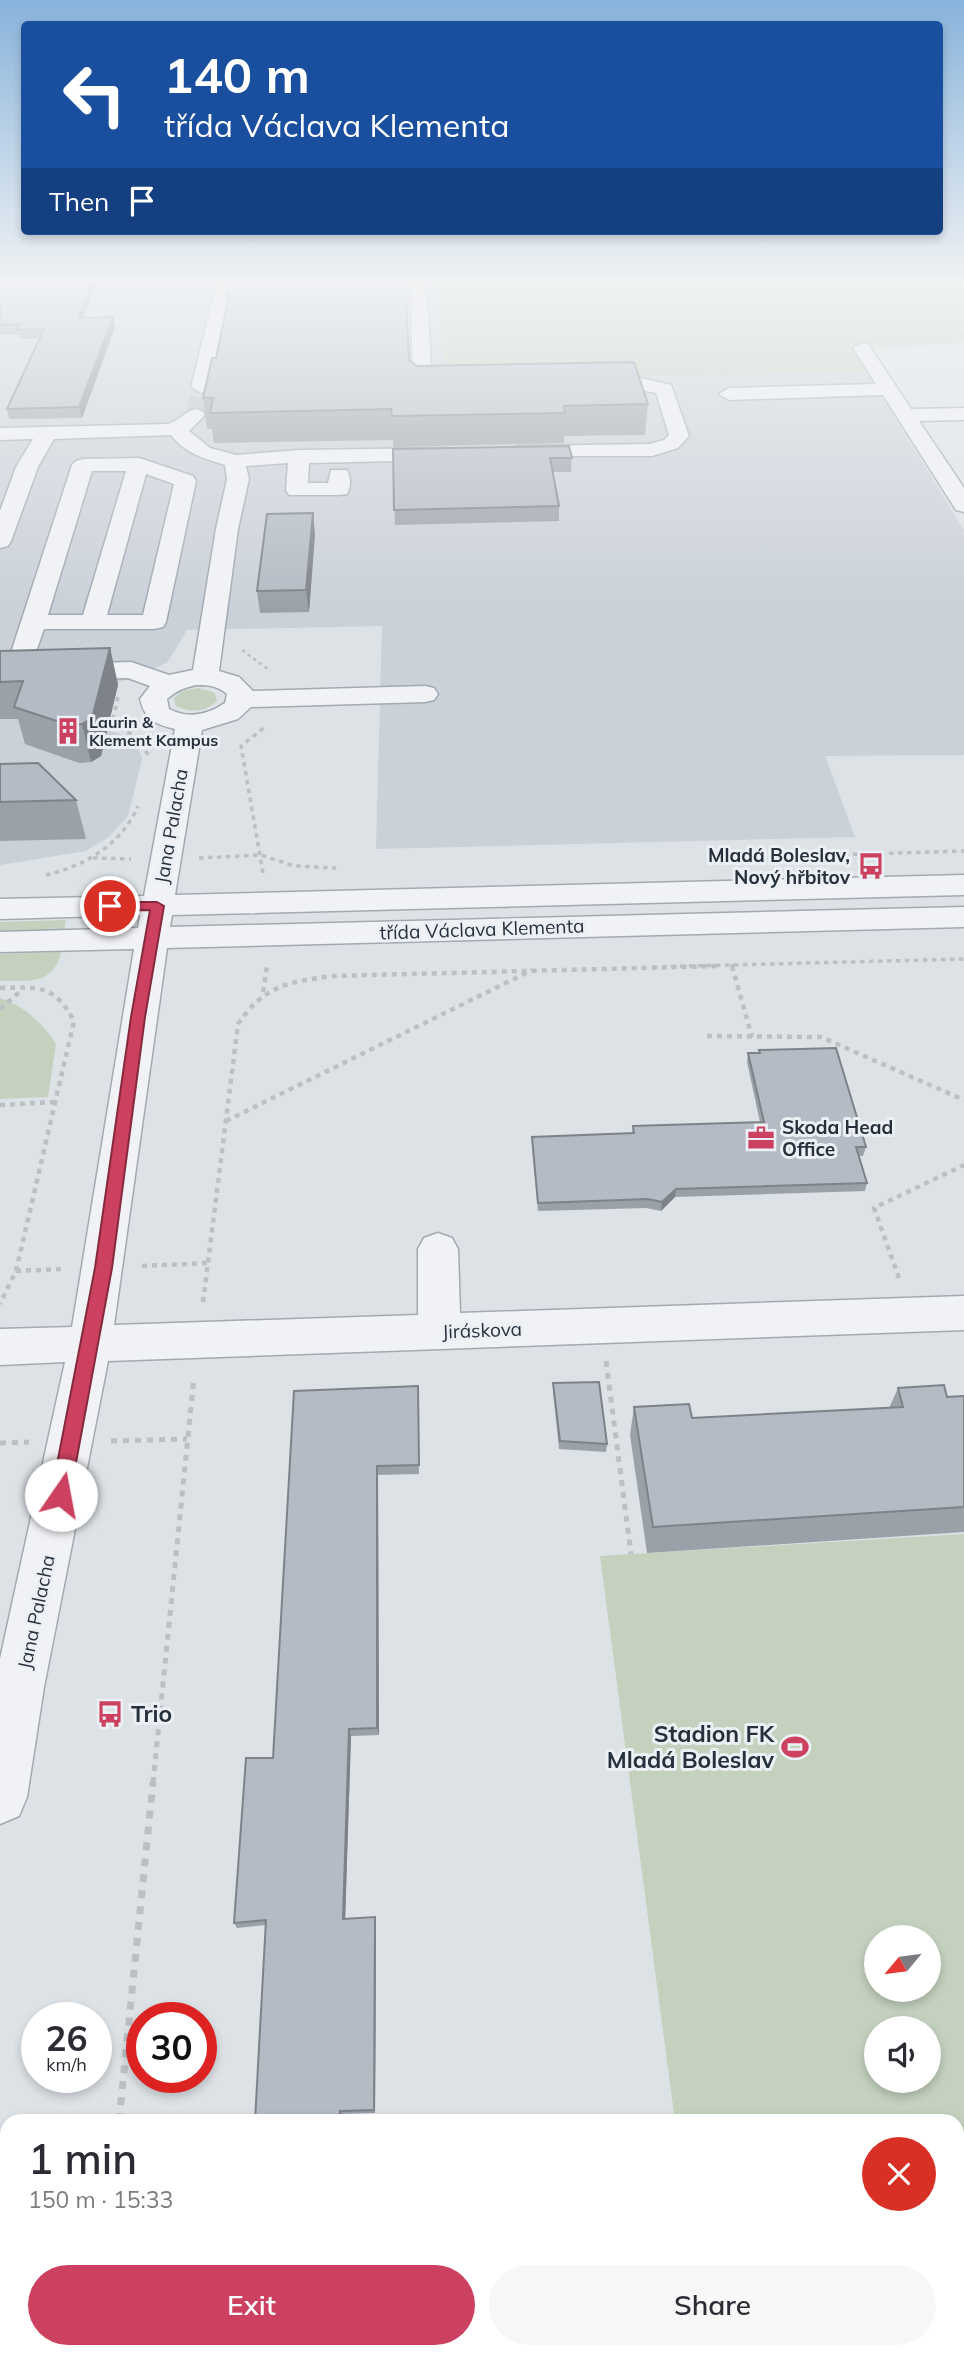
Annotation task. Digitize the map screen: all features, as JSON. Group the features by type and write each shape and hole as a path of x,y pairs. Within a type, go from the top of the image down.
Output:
{"street":[{"path":"502,453 652,450 671,444 679,436 664,389 660,388"},
{"path":"729,394 890,389 964,505"},
{"path":"907,415 963,414"},
{"path":"0,434 177,429 190,422 195,415"},
{"path":"177,429 187,442 203,452 235,461 299,456 339,465 438,472 435,454 462,453"},
{"path":"0,539 27,467 47,433"},
{"path":"299,456 297,490 339,489 339,465"},
{"path":"205,677 227,529 238,479 235,461"},
{"path":"33,622 154,622 139,464"},
{"path":"93,622 145,537 185,481 139,464 83,466 33,622 8,674 131,670 168,684 205,677 229,681 237,687 241,699 229,714 204,722 176,722 157,713 153,699 168,684"},
{"path":"61,537 145,537"},
{"path":"241,699 425,694"},
{"name":"Jana Palacha","path":"0,1797 19,1686 90,1345 154,922 190,723"},
{"name":"třída Václava Klementa","path":"0,942 154,922 964,886"},
{"name":"třída Václava Klementa","path":"0,909 154,922 964,917"},
{"path":"438,1249 439,1331"},
{"name":"Jiráskova","path":"0,1347 964,1313"}],"path":[{"path":"798,856 964,851"},
{"path":"261,855 294,866 346,868"},
{"path":"43,876 56,874 93,858"},
{"path":"120,2114 198,1342 238,1024 251,1003 264,992 289,983 333,976 962,959 964,967"},
{"path":"732,964 752,1037"},
{"path":"226,1121 535,969"},
{"path":"0,988 45,988 64,999 74,1021 16,1271 0,1304"},
{"path":"0,1009 25,988"},
{"path":"708,1036 821,1037 964,1100"},
{"path":"0,1105 55,1102"},
{"path":"913,1315 874,1208 964,1165"},
{"path":"602,1326 631,1554"},
{"path":"109,1441 187,1439"},
{"path":"0,1443 33,1442"}],"shaded area":[{"path":"0,388 877,388 964,530 964,755 825,756 855,837 376,849 382,626 187,630 167,663 95,692 89,725 124,735 138,747 142,759 128,816 109,837 86,851 0,865"}],"green space":[{"path":"199,688 215,693 217,701 198,710 176,706 174,699 179,694"},
{"path":"66,920 64,931 0,932 0,922"},
{"path":"61,952 52,971 46,976 30,980 0,981 0,954"},
{"path":"0,998 32,1016 56,1044 48,1097 0,1099"},
{"name":"Stadion FK Mladá Boleslav","path":"964,1534 964,2114 674,2114 600,1556"}],"building":[{"path":"17,388 86,388 79,407 7,409"},
{"path":"205,388 643,388 648,404 564,406 565,413 392,416 391,409 210,413 213,398 203,398"},
{"path":"569,446 572,458 550,458 559,506 394,510 393,449"},
{"path":"313,513 306,590 257,591 267,514"},
{"path":"110,648 92,718 82,724 69,725 14,707 23,681 0,682 0,651"},
{"path":"38,763 76,800 0,802 0,764"},
{"name":"Skoda Head Office","path":"836,1048 866,1147 856,1147 867,1183 676,1189 662,1202 648,1199 538,1203 532,1137 634,1133 633,1126 764,1122 748,1053 760,1053 759,1050"},
{"path":"599,1382 607,1444 560,1441 553,1383"},
{"path":"944,1385 947,1397 964,1396 964,1507 653,1527 634,1407 689,1404 692,1418 903,1407 898,1388"},
{"path":"418,1386 419,1465 377,1466 377,1728 349,1729 343,1919 375,1917 374,2110 340,2111 340,2114 255,2114 266,1920 234,1923 246,1758 273,1758 294,1391"}],"tunnel":[{"path":"195,415 201,388"}],"place":[{"name":"Laurin & Klement Kampus","path":"68,731"},
{"name":"Mladá Boleslav, Nový hřbitov","path":"871,866"},
{"name":"Skoda Head Office","path":"761,1138"},
{"name":"Trio","path":"110,1714"},
{"name":"Stadion FK Mladá Boleslav","path":"795,1747"}],"route":[{"path":"61,1495 104,1268 138,1017 157,906 110,906"}]}
